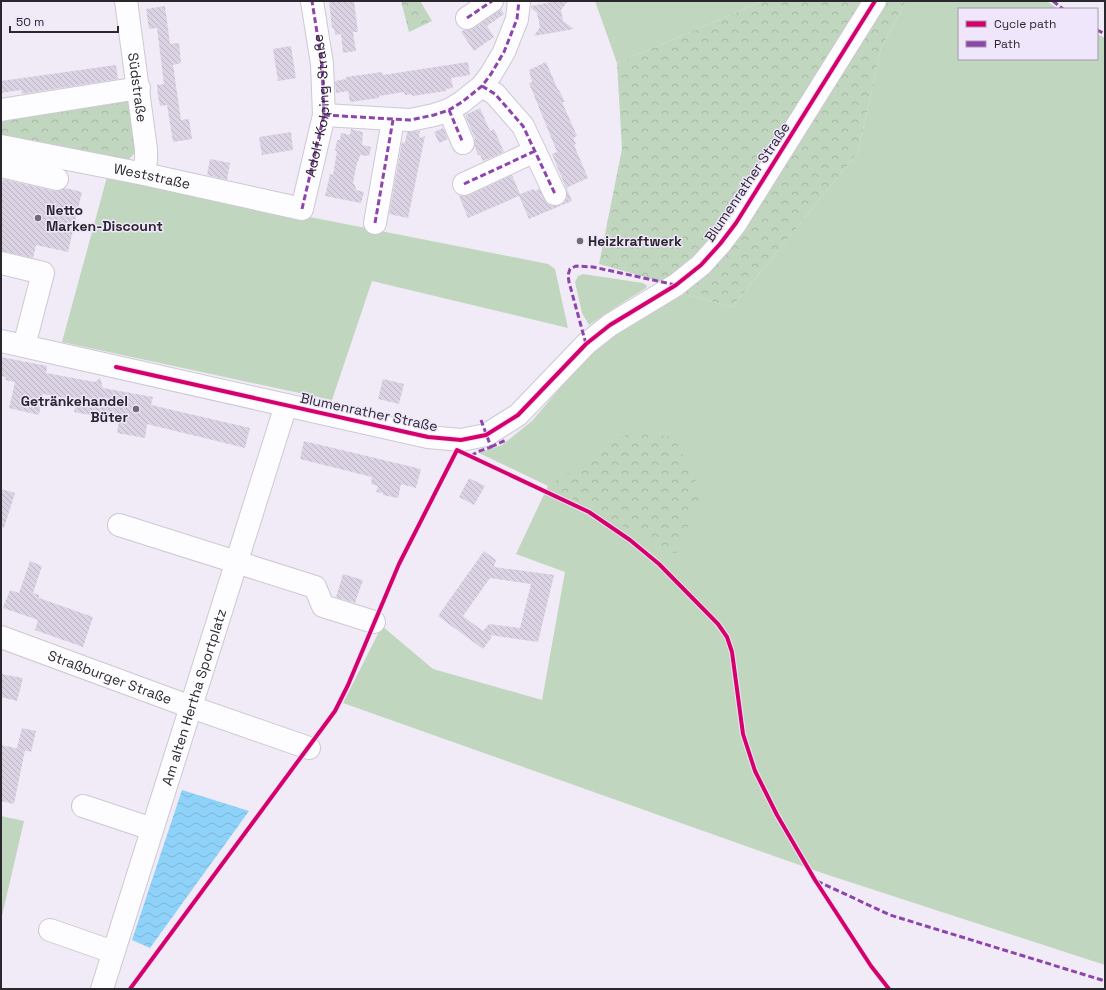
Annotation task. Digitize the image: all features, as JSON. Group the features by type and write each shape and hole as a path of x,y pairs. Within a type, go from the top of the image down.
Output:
{"street":[{"name":"Südstraße","path":"126,1 139,88 146,149 144,174"},
{"name":"Adolf-Kolping-Straße","path":"302,209 324,115 322,64 312,1"},
{"path":"467,18 492,1"},
{"path":"324,115 410,120 449,110 482,86 504,52 517,19 519,1"},
{"name":"Blumenrather Straße","path":"1,341 428,437 461,440 486,435 518,415 586,344 610,325 676,285 701,265 720,244 736,223 875,1"},
{"path":"482,86 495,94 523,126 554,194"},
{"path":"1,110 139,88"},
{"path":"449,110 463,144"},
{"path":"375,222 393,120"},
{"name":"Weststraße","path":"1,146 144,174 302,209"},
{"path":"464,184 535,151"},
{"path":"1,166 57,179"},
{"path":"1,263 43,273 24,346"},
{"name":"Am alten Hertha Sportplatz","path":"102,989 286,405"},
{"path":"119,525 314,587 323,606 374,622"},
{"name":"Straßburger Straße","path":"1,637 191,707 309,748"},
{"path":"83,806 152,829"},
{"path":"50,930 113,952"}],"green space":[{"path":"401,1 420,1 432,21 409,32"},
{"path":"595,1 763,1 617,63"},
{"path":"763,1 906,1 881,48 858,152 732,307 684,294 659,281 599,264 622,149 617,63"},
{"path":"906,1 1047,1 1057,8 958,8 958,60 1098,60 1098,34 1105,38 1105,965 822,873 343,703 382,626 433,669 542,700 565,572 516,554 548,486 479,453 502,445 532,421 587,356 633,323 684,294 732,307 858,152 881,48"},
{"path":"126,100 132,103 136,151 126,162 1,138 1,115"},
{"path":"107,177 548,264 555,269 568,328 372,281 332,400 62,342"},
{"path":"583,274 643,283 647,286 589,325 582,313 575,282 578,276"},
{"path":"635,429 674,438 702,493 676,554 548,486"},
{"path":"1,816 24,821 1,920"}],"water":[{"path":"182,790 249,811 150,948 132,940"}],"building":[{"path":"329,1 354,1 358,32 353,32 356,51 343,53 341,34 335,35 334,28 332,28"},
{"path":"557,1 568,1 561,10 563,21 574,29 534,36 540,27 537,13 531,8 531,6"},
{"path":"165,6 170,44 179,43 181,63 173,65 181,120 189,119 192,139 173,142 167,105 160,106 158,96 157,85 164,84 157,28 149,29 146,9"},
{"path":"501,9 504,14 487,26 494,37 474,51 461,32 474,28"},
{"path":"291,46 296,78 278,81 273,49"},
{"path":"468,62 470,75 451,78 453,88 446,89 446,91 412,96 412,94 405,95 404,92 379,96 379,98 350,102 348,91 336,93 335,81 346,79 346,77 382,72 383,75"},
{"path":"546,62 565,102 562,102 577,136 573,138 576,144 574,145 588,178 566,188 552,154 557,152 529,83 532,82 529,70"},
{"path":"116,65 118,79 22,94 21,90 1,93 1,81"},
{"path":"480,108 490,131 494,129 504,152 483,161 480,155 478,155 475,147 475,138 465,115"},
{"path":"443,128 448,139 439,143 434,132"},
{"path":"351,129 363,132 362,145 371,147 369,156 360,155 357,162 353,183 356,190 364,192 361,203 325,196 330,174 333,175 337,151 335,151 337,140 340,140 341,133 350,135"},
{"path":"420,131 419,138 425,136 408,218 389,214 402,142 405,143 407,132"},
{"path":"291,132 293,150 262,155 259,137"},
{"path":"210,159 230,163 227,180 207,175"},
{"path":"512,175 520,194 534,189 535,191 539,189 548,204 554,206 561,205 565,201 567,195 566,187 572,201 529,219 519,196 468,218 459,196 469,195"},
{"name":"Netto Marken-Discount","path":"3,179 54,191 60,191 65,188 82,192 68,252 36,245 33,258 1,251 1,189"},
{"path":"1,357 47,366 46,373 95,382 100,378 103,388 153,397 151,405 250,428 245,448 147,424 145,438 117,433 119,421 74,412 75,407 64,405 65,398 43,394 39,415 9,408 15,382 5,380 6,377 1,376"},
{"path":"383,379 404,384 399,404 378,399"},
{"path":"304,441 421,469 416,488 401,484 398,498 383,495 383,493 376,492 378,486 371,484 372,477 300,459"},
{"path":"469,478 485,486 474,505 459,497"},
{"path":"1,489 15,493 4,528 1,527"},
{"path":"484,551 496,560 494,567 554,575 538,642 490,635 492,637 483,649 438,616","holes":["490,578 531,584 520,628 489,624 483,631 463,616"]},
{"path":"30,561 42,566 33,593 39,595 39,598 93,617 83,647 35,630 38,620 3,608 10,590 19,593"},
{"path":"343,574 363,580 355,603 336,597"},
{"path":"1,674 23,678 17,701 1,697"},
{"path":"22,728 36,731 31,752 17,748"},
{"path":"1,745 25,750 14,804 1,801"}],"marked path":[{"path":"302,209 324,115 322,64 312,1"},
{"path":"467,18 492,1"},
{"path":"324,115 410,120 449,110 482,86 491,74 504,52 517,19 519,1"},
{"path":"1053,1 1062,8"},
{"path":"1098,30 1105,34"},
{"path":"482,86 495,94 523,126 555,194"},
{"path":"449,110 463,143"},
{"path":"375,223 393,120"},
{"path":"464,184 535,151"},
{"path":"586,344 569,282 568,275 570,269 576,266 593,267 676,285"},
{"path":"471,456 491,447 481,420"},
{"path":"491,447 506,440"},
{"path":"817,881 890,915 1105,981"}],"cycle path":[{"path":"116,367 428,437 461,440 486,435 518,415 586,344 610,325 676,285 701,265 720,244 736,223 875,1"},
{"path":"130,989 335,711 348,685 399,564 457,450 589,512 630,540 659,564 718,624 727,637 732,652 743,734 755,771 777,815 815,880 871,966 889,989"}],"place":[{"name":"Netto Marken-Discount","path":"38,218"},
{"name":"Heizkraftwerk","path":"580,241"},
{"name":"Getränkehandel Büter","path":"136,409"}]}
